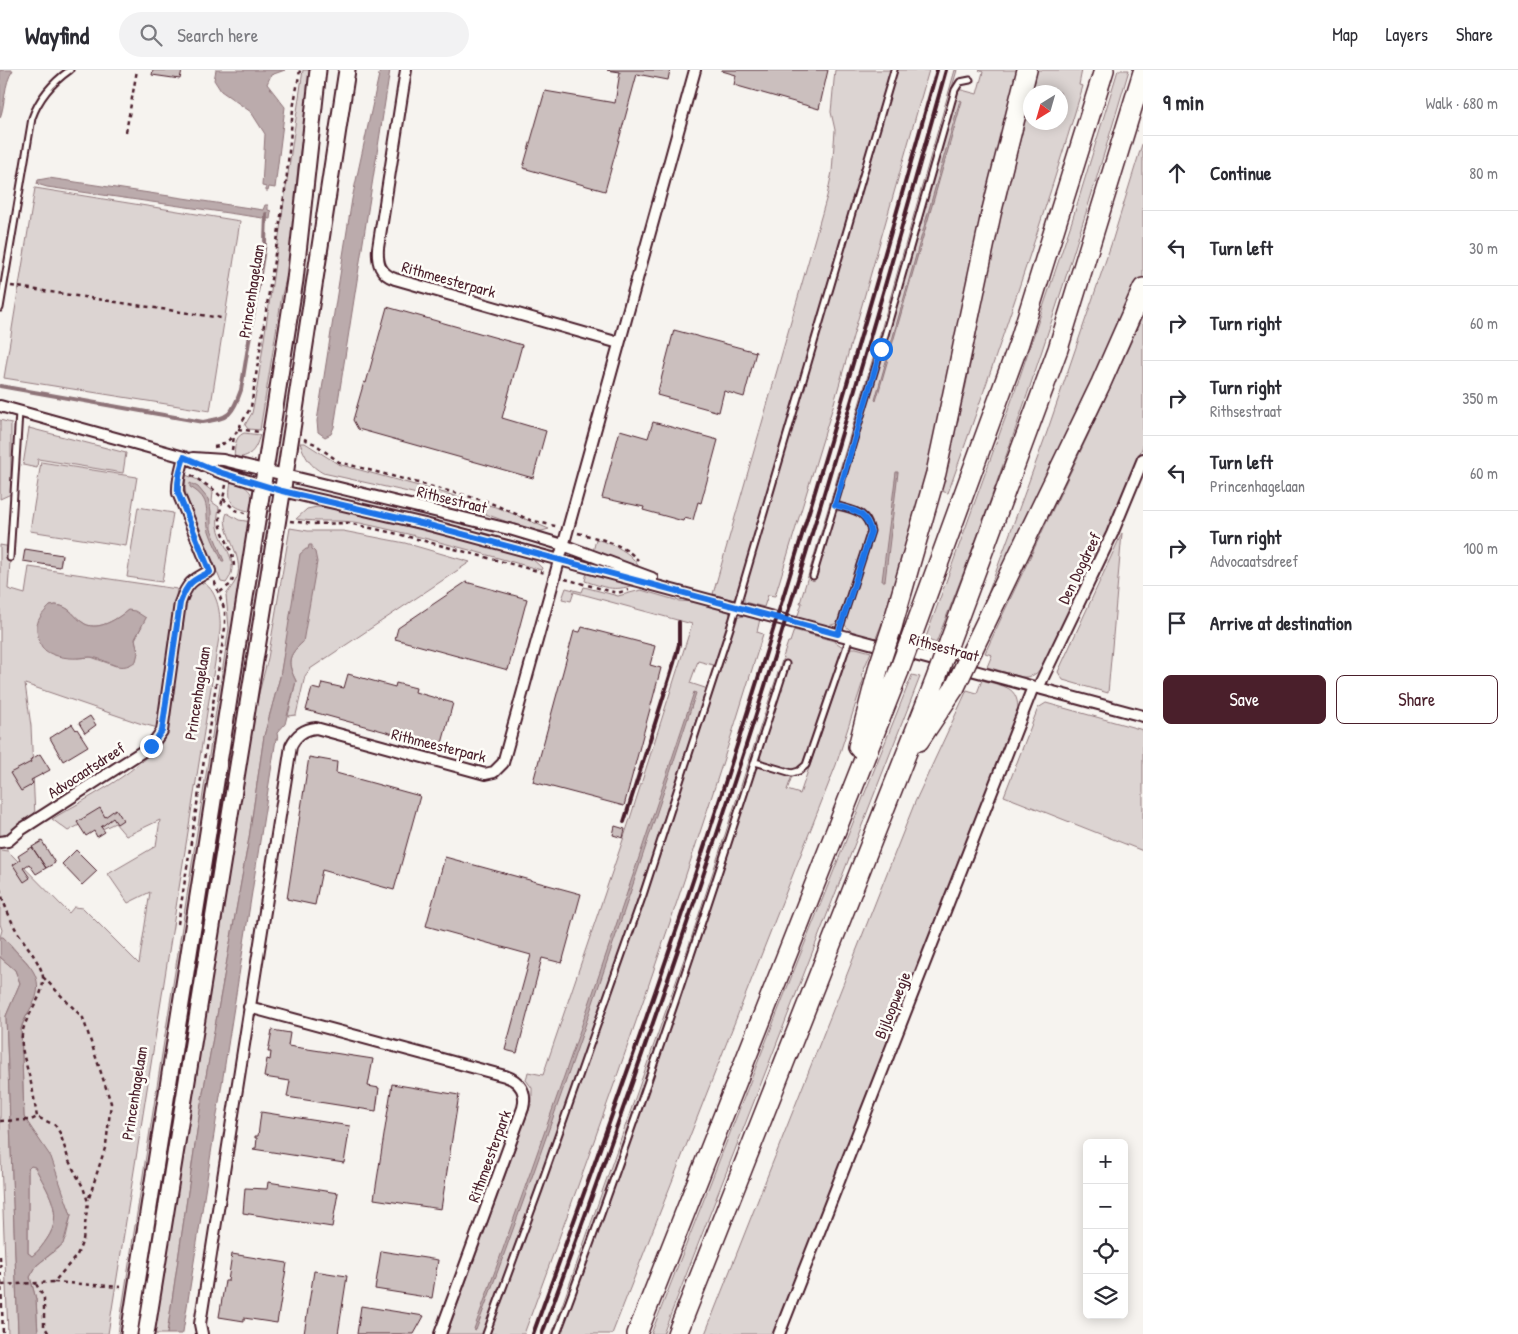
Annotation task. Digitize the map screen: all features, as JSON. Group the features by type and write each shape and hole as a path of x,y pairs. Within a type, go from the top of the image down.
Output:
{"highway":[{"path":"836,832 879,666 936,473 991,214 1026,70"},
{"path":"637,1334 899,671 1019,343 1104,70"},
{"path":"677,1334 935,681 1058,349 1143,72"},
{"path":"899,771 955,687 1101,383 1143,288"}],"main road":[{"name":"Princenhagelaan","path":"129,1334 295,280 318,70"},
{"path":"146,1334 285,475 347,70"}],"street":[{"name":"Rithmeesterpark","path":"406,70 378,248 378,263 383,272 394,279 619,343"},
{"name":"Rithmeesterpark","path":"202,1334 200,1324 293,741 300,733 316,728 481,773 494,772 505,759 695,70"},
{"name":"Rithsestraat","path":"0,406 184,457 263,486 425,524 1143,716"},
{"name":"Rithsestraat","path":"184,457 230,462 459,516 563,545 706,598"},
{"name":"Advocaatsdreef","path":"0,842 8,841 22,829 151,746 162,731 180,603 188,584 194,579 210,572 178,493 180,470 184,457"},
{"name":"Den Dogdreef","path":"1036,687 1112,534 1143,459"},
{"name":"Bijloopwegje","path":"779,1334 1036,687"},
{"name":"Rithmeesterpark","path":"250,1006 505,1076 515,1080 522,1087 525,1098 523,1108 440,1334"}],"lane":[{"path":"0,308 20,181 37,105 49,89 70,70"},
{"path":"486,1334 540,1190 636,914 737,607 894,70"},
{"path":"813,576 955,90 960,82 970,80"},
{"path":"10,558 19,412"},
{"path":"835,505 861,513 866,517 871,532 838,634"},
{"path":"755,762 792,772 799,771 806,765 850,637"},
{"path":"557,1334 650,1075 786,664"}],"path":[{"path":"126,132 137,70"},
{"name":"Princenhagelaan","path":"230,462 234,436 251,407 286,184 293,109 300,70"},
{"path":"5,285 221,318"},
{"path":"238,429 270,434"},
{"name":"Rithsestraat","path":"290,437 310,442 339,462 486,501 530,520 616,544 630,552 642,566"},
{"name":"Princenhagelaan","path":"178,926 225,628 224,611 219,593 231,584 234,576 234,557 222,531 220,520 228,474"},
{"path":"224,498 235,510 258,515"},
{"path":"277,519 313,524 348,523 398,534 617,593 635,589"},
{"path":"0,889 15,927 36,960 43,977 83,1018 111,1103 106,1145 88,1202 83,1240 77,1256 54,1282"},
{"path":"37,1117 23,1049 22,1035 27,1020 35,1007 43,977"},
{"path":"0,1121 31,1120 37,1117"},
{"path":"37,1117 55,1125 60,1133 69,1161 83,1187 88,1202"},
{"path":"0,1256 3,1334"},
{"path":"0,1285 54,1282 121,1287"},
{"path":"36,1284 44,1298 44,1326 49,1334"}],"shaded area":[{"path":"0,70 13,70 6,88 0,118"},
{"path":"216,70 285,70 271,75 267,84 285,107 275,188 269,187 268,191 266,191 266,187 262,186 265,134 251,112 221,91 214,80"},
{"path":"303,70 312,70 298,166 291,258 282,295 260,430 248,429 245,425 252,413 257,388"},
{"path":"380,70 390,70 334,427 331,434 325,437 318,432 317,421 352,199"},
{"path":"835,70 891,70 737,595 733,600 713,594 827,196 832,172 835,130 831,112"},
{"path":"896,70 929,70 834,403 775,596 768,595 764,607 744,602 744,593"},
{"path":"955,70 957,70 878,349 810,578 815,579 835,512 840,511 856,515 863,521 867,531 863,548 838,623 828,626 797,618 802,603 800,603 876,348"},
{"path":"979,70 1017,70 1016,84 938,436 893,595 876,638 852,631 845,625 844,621 871,542 872,526 851,508 839,501 957,91 958,89 977,94 983,72"},
{"path":"1037,70 1082,70 1079,85 1083,86 1051,188 984,392 948,493 941,491 966,385 996,235 1023,129 1068,130 1068,85 1034,85"},
{"path":"1118,70 1129,70 1063,287 990,502 936,643 928,640 929,638 926,637 1015,391 1072,221"},
{"path":"960,100 962,101 876,401 875,400"},
{"path":"1143,141 1143,277 972,637 1047,432 1111,245"},
{"path":"49,178 263,210 265,205 268,205 268,210 271,211 270,219 37,184 38,180"},
{"path":"35,188 240,221 210,411 4,378"},
{"path":"1143,315 1143,446 1094,561 1046,661 1039,671 1033,675 1022,677 987,667 992,655 985,653 1105,400"},
{"path":"0,420 11,423 11,494 0,499"},
{"path":"29,428 126,453 123,473 38,459 37,468 23,465"},
{"path":"244,433 260,435 252,452 245,456 234,458 238,437"},
{"path":"300,443 305,443 338,464 499,508 549,529 532,531 453,502 323,473 308,461"},
{"path":"41,462 137,477 126,546 30,531"},
{"path":"896,472 898,472 885,581 882,581"},
{"path":"186,475 198,480 213,492 212,502 219,507 218,527 232,561 232,568 226,583 221,582 186,496"},
{"path":"231,481 250,491 253,500 253,512 235,506 232,503 230,499"},
{"path":"190,483 198,487 208,499 211,511 211,529 224,561 222,561 209,531 205,502 190,487"},
{"path":"138,507 173,513 162,582 127,577"},
{"path":"317,507 398,521 529,556 542,568 541,570 428,539 360,523 296,519 307,509"},
{"path":"227,513 239,520 252,522 124,1334 118,1334 229,628 226,595 238,574 237,557 226,526 225,519"},
{"path":"290,528 308,531 343,531 405,543 470,562 310,669 305,676 296,715 288,716 296,681 291,669 290,660 294,651 303,642 308,549 287,637 280,677 264,736 249,838 201,1104 167,1334 150,1334 250,728 268,658"},
{"path":"1122,533 1108,693 1063,680 1058,672"},
{"path":"596,539 627,553 640,569 593,552"},
{"path":"0,545 11,547 8,589 25,594 29,567 177,589 158,728 25,684 31,726 35,817 0,837","holes":["50,606 61,606 90,626 108,623 128,610 142,626 135,639 138,653 116,666 91,657 77,658 38,621"]},
{"path":"309,545 312,545 317,562 303,642 294,651 290,660 291,669 296,681 285,724 277,733 278,739 276,739 183,1332 182,1334 167,1334 201,1104 249,838 264,736 280,677 300,554 308,549"},
{"path":"587,572 634,585 620,588 603,587 585,581"},
{"path":"197,583 204,583 213,592 218,604 220,631 108,1334 38,1334 36,1299 30,1277 37,1265 59,1248 66,1237 71,1215 41,1143 24,1117 21,1029 35,997 36,984 33,972 25,960 8,942 0,937 2,930 0,924 0,850 8,851 69,913 74,907 83,908 139,964 150,892 128,903 108,874 156,846 160,820 126,836 115,823 96,832 89,820 68,831 52,819 130,771 144,760 165,734 185,599 190,588"},
{"path":"584,587 618,596 641,590 679,601 695,602 729,610 731,620 716,664 698,661 690,683 708,689 599,1012 483,1334 447,1334 532,1102 532,1088 526,1080 528,1072 543,1075 627,828 692,624 574,592 571,601 562,599 566,588 582,592"},
{"path":"56,605 66,608 90,626 108,623 128,610 135,611 146,618 135,639 138,653 136,661 130,665 118,666 96,658 64,657 49,653 41,646 37,627 41,616 50,606"},
{"path":"743,616 760,619 757,632 763,634 678,898 618,1073 524,1334 489,1334 542,1191 645,896 736,618"},
{"path":"794,630 834,641 843,647 806,760 795,770 768,763 761,759 760,756 789,663 785,661 647,1074 557,1327 554,1334 552,1334 689,945 788,642 790,642"},
{"path":"850,648 871,652 861,676 864,678 836,765 612,1334 559,1334 675,1009 755,770 763,767 792,776 787,790 800,794"},
{"path":"912,675 920,677 663,1334 651,1334 785,993"},
{"path":"982,680 1003,686 1013,692 1018,704 1018,713 773,1334 705,1334 915,802 967,690 977,693"},
{"path":"694,692 696,693 644,853 590,1012 476,1330 474,1329 587,1011"},
{"path":"1046,703 1143,730 1143,851 1004,796 1038,708"},
{"path":"0,937 3,937 30,966 38,985 36,997 21,1029 24,1117 51,1157 71,1215 63,1244 37,1265 30,1277 36,1299 38,1334 18,1334 6,1016 20,983 15,970 0,957","holes":["31,1166 35,1167 49,1193 54,1211 54,1220 47,1239 32,1256 28,1253 28,1169"]},
{"path":"0,957 15,970 20,983 6,1016 18,1334 8,1334 0,1136"},
{"path":"31,1166 35,1167 49,1193 54,1211 52,1229 47,1239 32,1256 28,1253 28,1169"}],"building":[{"path":"153,70 182,70 180,79 152,75"},
{"path":"607,70 670,70 668,80 637,74 605,191 523,168 545,91 615,103 620,72"},
{"path":"722,70 828,70 819,109 734,85 736,75"},
{"path":"387,307 522,345 502,418 546,431 533,478 358,429 353,420 364,382 366,383"},
{"path":"674,330 756,352 744,397 724,391 719,412 657,395"},
{"path":"653,422 718,440 701,503 698,502 693,520 684,518 683,521 643,510 644,507 602,498 620,430 648,438"},
{"path":"25,549 62,555 60,567 23,561"},
{"path":"466,582 527,599 508,670 395,639 398,628"},
{"path":"582,627 655,646 650,665 661,668 624,806 533,782 574,631 580,632"},
{"path":"348,674 395,687 396,683 416,688 415,692 453,703 441,747 306,710 312,688 320,690 322,683 344,688"},
{"path":"90,716 96,725 85,733 79,723"},
{"path":"72,724 88,746 63,761 50,738"},
{"path":"40,754 50,770 31,780 33,783 21,791 10,773 31,762 30,760"},
{"path":"309,757 337,762 336,773 420,796 394,890 322,870 315,905 287,899"},
{"path":"100,808 105,817 116,809 123,820 117,824 113,818 101,827 105,832 97,837 94,831 86,836 77,822"},
{"path":"615,826 625,829 623,838 613,835"},
{"path":"42,841 55,863 46,868 32,847"},
{"path":"32,847 46,868 36,874 29,864 23,868 30,878 24,882 13,865 20,860 18,856"},
{"path":"76,850 97,871 82,885 62,864"},
{"path":"445,857 581,894 562,963 542,958 517,1053 505,1050 531,955 426,926"},
{"path":"272,1030 290,1033 288,1046 373,1059 368,1086 379,1088 376,1111 287,1097 290,1081 264,1077 267,1059 270,1060 271,1052 268,1052"},
{"path":"392,1084 459,1095 441,1209 374,1199"},
{"path":"261,1112 350,1126 344,1163 253,1149 256,1148 257,1138 255,1136 258,1136"},
{"path":"268,1182 338,1193 332,1227 243,1213 245,1188 267,1189"},
{"path":"381,1251 438,1260 432,1298 375,1289"},
{"path":"232,1254 287,1263 277,1323 244,1318 244,1321 219,1317 225,1281 228,1281"},
{"path":"314,1271 347,1276 338,1334 304,1334"},
{"path":"361,1306 424,1316 414,1334 357,1334"}],"waterway":[{"path":"0,386 203,422 225,417 235,405 241,390 265,243 266,214"}],"railway":[{"path":"533,1334 610,1120 709,833 838,416 937,70"},
{"path":"542,1334 668,980 767,680 846,419 946,70"},
{"path":"624,822 674,663 679,644 679,622"}],"route":[{"path":"151,746 162,731 180,603 188,584 194,579 210,572 178,493 180,470 184,457 219,472 282,491 425,524 838,634 871,537 871,532 870,524 861,513 835,505 881,349"}]}
